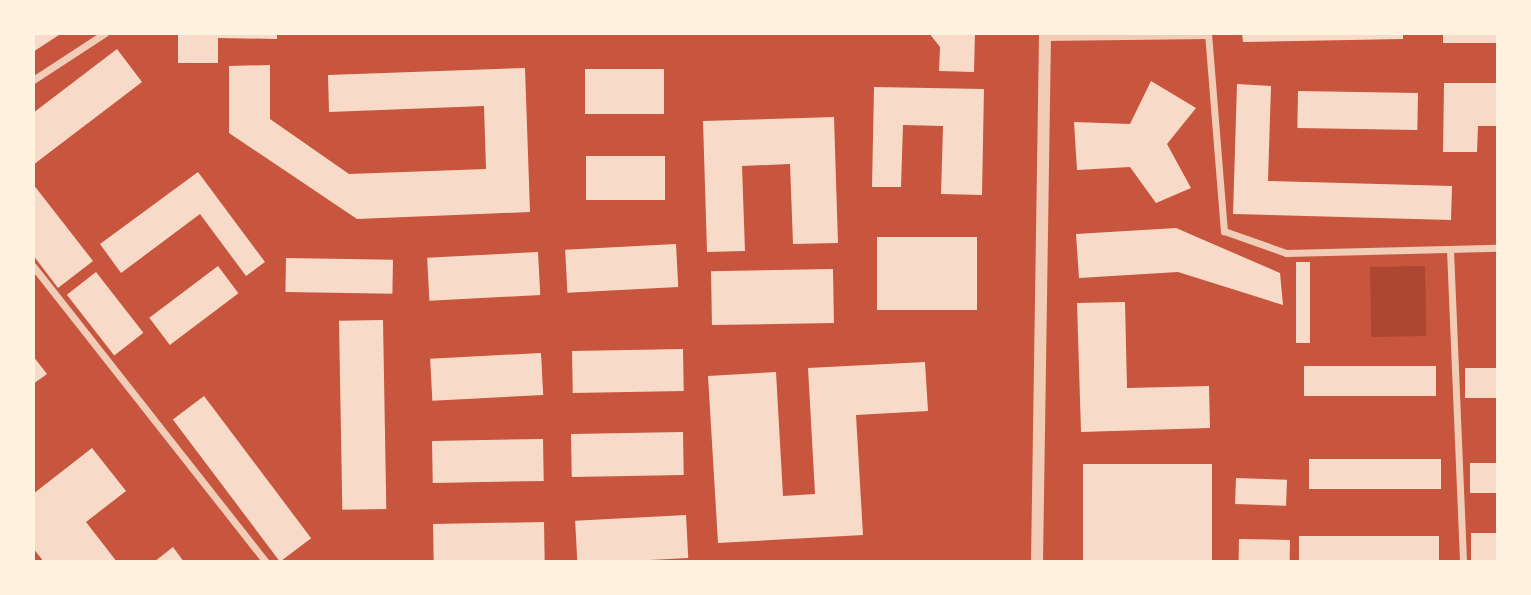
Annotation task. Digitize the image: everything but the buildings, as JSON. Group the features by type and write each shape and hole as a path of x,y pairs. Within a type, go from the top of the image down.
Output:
{"street":[{"path":"33,80 105,33"},
{"path":"1037,562 1045,35 1208,34 1224,231 1286,253 1498,248"},
{"path":"1450,250 1463,562"},
{"path":"33,266 266,562"}],"shaded area":[{"path":"1425,266 1426,336 1371,337 1370,267"}]}
